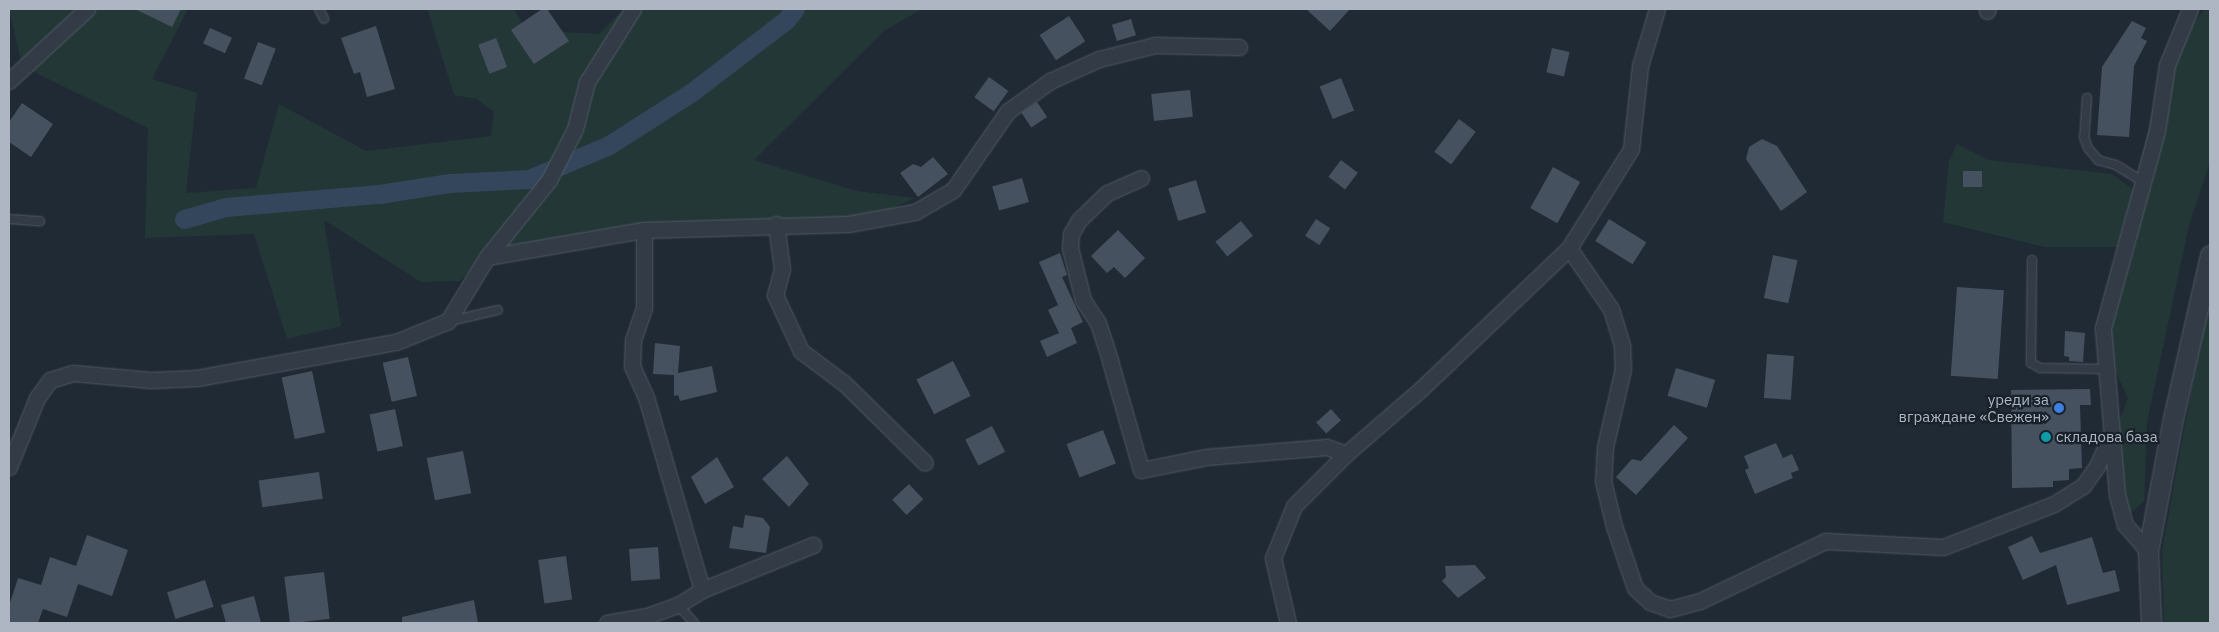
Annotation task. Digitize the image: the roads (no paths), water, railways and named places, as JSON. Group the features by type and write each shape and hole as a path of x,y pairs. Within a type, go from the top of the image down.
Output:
{"street":[{"path":"9,81 87,9"},
{"path":"9,467 37,398 50,380 73,374 151,380 197,378 396,342 448,321 487,257 549,180 575,129 587,82 633,9"},
{"path":"1288,623 1273,558 1294,506 1346,454 1420,390 1570,248 1631,149 1640,66 1657,9"},
{"path":"2148,551 2125,525 2117,495 2103,328 2157,132 2167,65 2190,9"},
{"path":"487,257 644,230 776,224 848,224 915,212 953,190 1008,111 1050,82 1099,60 1155,45 1239,47"},
{"path":"1141,178 1107,193 1080,220 1071,234 1070,248 1083,300 1098,323 1141,470 1206,457 1327,447 1346,454"},
{"path":"776,224 782,269 775,295 801,351 846,384 925,463"},
{"path":"644,230 644,308 633,340 632,366 646,397 702,590"},
{"path":"1570,248 1611,308 1622,346 1623,369 1605,448 1603,480 1635,588 1657,604 1670,609 1700,601 1825,541 1943,547 2054,504 2084,486 2098,466 2112,433"},
{"path":"2151,623 2148,551 2182,377 2210,255"},
{"path":"607,623 647,616 678,605 702,590 813,545"}],"lane":[{"path":"319,9 324,19"},
{"path":"2087,98 2084,137 2088,148 2098,160 2116,165 2143,182"},
{"path":"9,219 40,221"},
{"path":"2032,260 2031,363 2040,368 2106,369"},
{"path":"448,321 498,310"},
{"path":"678,605 694,623"}],"waterway":[{"path":"184,219 226,207 379,194 450,183 529,179 609,145 692,92 786,20 795,9"}],"place":[{"name":"уреди за вграждане «Свежен»","path":"2059,408"},
{"name":"складова база","path":"2046,437"}]}
